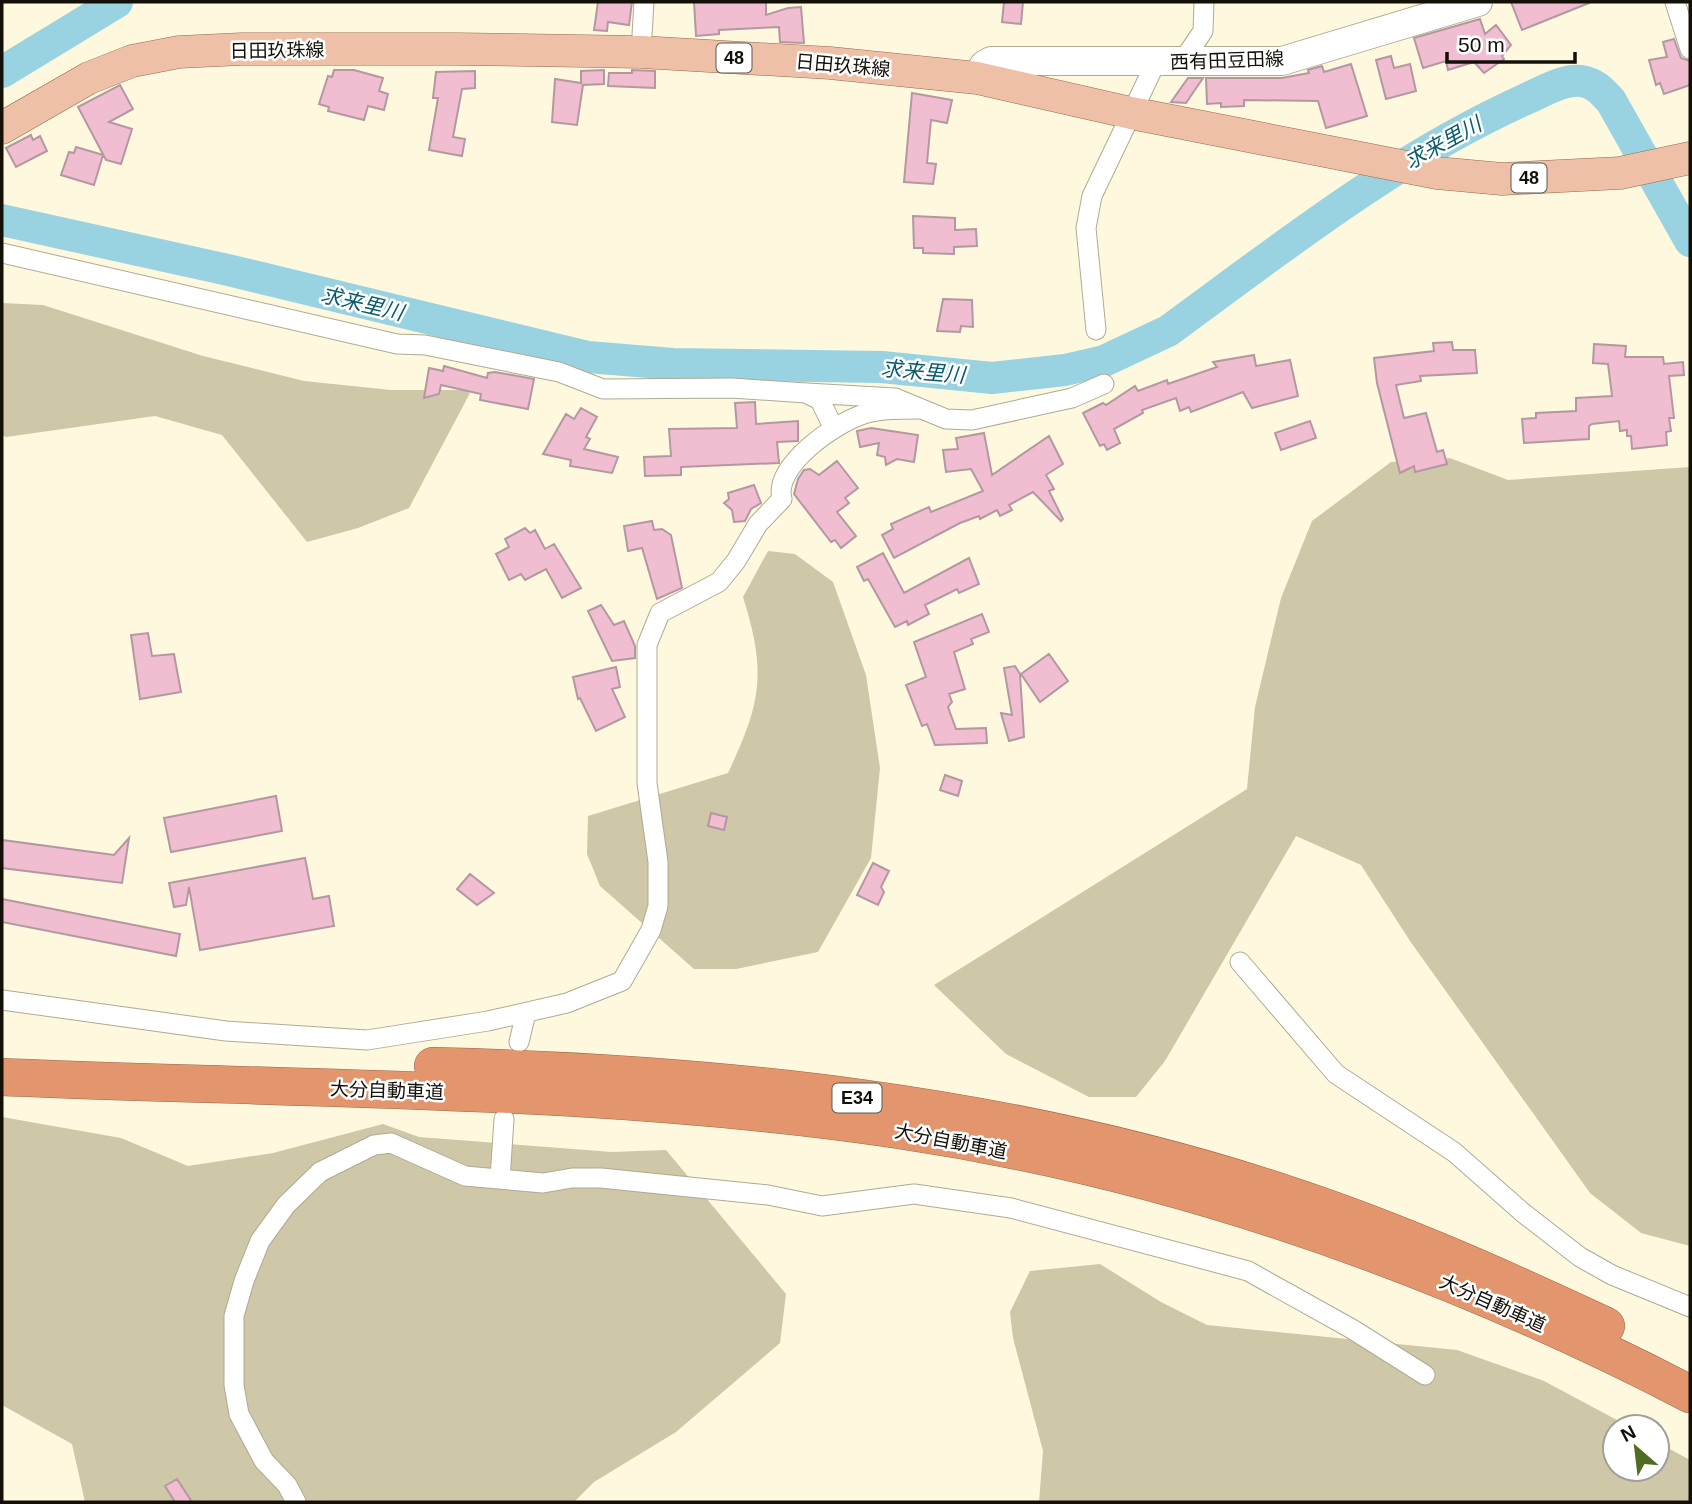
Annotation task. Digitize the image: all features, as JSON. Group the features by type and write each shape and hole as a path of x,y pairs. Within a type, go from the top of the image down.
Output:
{"highway":[{"name":"大分自動車道","path":"2,1052 662,1076 902,1104 1087,1139 1284,1193 1388,1229 1503,1277 1672,1365 1690,1394"},
{"name":"大分自動車道","path":"2,1077 661,1102 900,1130 1079,1165 1274,1218 1377,1253 1490,1300 1672,1365"}],"main road":[{"name":"西有田豆田線","path":"977,78 984,65 991,61 1282,61 1478,2"},
{"name":"日田玖珠線","path":"2,128 89,78 132,61 179,52 641,52 830,63 977,78 1131,113 1437,173 1502,179 1620,173 1690,158"}],"street":[{"path":"641,52 644,2"},
{"path":"1096,330 1086,228 1092,197 1131,113 1168,62 1203,31 1204,2"},
{"path":"1675,2 1690,49"},
{"path":"2,253 397,344 425,345 559,372 603,389 732,388 895,397 946,419 972,420 1072,398 1104,384"},
{"path":"806,393 820,400 834,429"},
{"path":"2,1000 226,1031 367,1040 526,1013 566,1003 622,981 651,930 657,906 658,862 647,783 647,645 660,613 719,582 758,524 782,499 779,488 786,470 834,429 863,414 919,409"},
{"path":"1240,962 1336,1074 1454,1152 1522,1212 1580,1257 1612,1275 1690,1307"},
{"path":"519,1042 526,1013"},
{"path":"500,1179 504,1119"},
{"path":"296,1502 287,1485 264,1461 239,1414 234,1385 234,1315 244,1281 272,1222 320,1172 374,1145 391,1143 465,1176 543,1183 572,1178 601,1178 768,1195 822,1206 914,1194 1011,1209 1248,1271 1352,1329 1425,1375"}],"shaded area":[{"path":"2,303 43,305 203,356 304,381 391,390 463,390 470,393 409,508 358,528 307,542 222,435 155,416 6,437 2,435"},
{"path":"1450,458 1508,480 1690,467 1690,1246 1641,1233 1590,1193 1410,941 1361,865 1296,836 1165,1061 1136,1097 1089,1097 1006,1054 934,985 1247,789 1255,707 1281,598 1312,521 1391,462"},
{"path":"768,551 795,554 833,582 866,675 880,768 871,858 818,952 736,969 694,969 600,886 587,854 588,816 728,773 748,727 757,687 755,647 743,597"},
{"path":"2,1117 121,1138 188,1166 273,1153 383,1124 419,1137 612,1152 666,1150 786,1294 780,1343 676,1432 594,1482 574,1502 85,1502 72,1444 2,1405"},
{"path":"1100,1264 1161,1302 1207,1325 1457,1350 1544,1381 1604,1413 1601,1413 1601,1483 1671,1483 1671,1450 1690,1460 1690,1502 1039,1502 1043,1451 1013,1338 1010,1312 1030,1271"}],"building":[{"path":"598,2 632,2 629,25 608,22 607,31 594,30"},
{"path":"694,2 766,2 766,15 801,7 804,43 780,42 779,27 719,30 719,34 696,36"},
{"path":"1004,2 1023,2 1021,24 1002,22"},
{"path":"1511,2 1589,2 1589,3 1522,30"},
{"path":"1480,19 1485,34 1496,25 1511,45 1502,56 1504,59 1484,73 1474,62 1448,70 1446,61 1423,68 1414,38"},
{"path":"1674,39 1681,58 1690,61 1690,85 1664,94 1660,83 1656,85 1649,60 1667,57 1663,42"},
{"path":"1391,56 1394,68 1410,64 1416,91 1386,99 1376,60"},
{"path":"1351,64 1367,116 1326,128 1318,101 1244,100 1244,106 1221,107 1221,103 1207,104 1206,78 1282,78 1309,73 1308,70 1322,66 1324,72"},
{"path":"334,70 354,70 383,78 379,91 388,94 384,110 368,106 364,120 328,111 329,107 319,104 328,76 332,77"},
{"path":"604,70 604,84 583,85 577,125 552,122 555,79 581,83 581,71"},
{"path":"632,70 655,71 655,88 608,86 609,73 632,73"},
{"path":"475,71 475,88 462,89 453,137 465,139 462,156 429,150 438,98 433,98 436,72"},
{"path":"1188,78 1203,78 1186,103 1171,102"},
{"path":"120,85 133,109 109,122 132,129 121,164 106,160 78,107"},
{"path":"912,93 952,100 947,123 931,120 927,163 936,164 933,184 904,182"},
{"path":"31,135 33,140 40,136 47,151 16,167 6,148"},
{"path":"76,147 103,155 94,185 61,175 69,152 74,153"},
{"path":"913,216 955,218 955,230 976,229 977,246 954,247 954,254 923,253 923,248 914,248"},
{"path":"943,299 972,300 973,327 961,326 960,332 937,331"},
{"path":"1452,342 1453,350 1475,350 1477,373 1420,376 1421,381 1396,385 1404,418 1426,413 1437,452 1443,450 1447,464 1415,472 1414,466 1400,473 1377,383 1374,358 1434,351 1433,343"},
{"path":"1594,344 1626,346 1625,357 1663,357 1664,364 1683,362 1684,375 1669,376 1674,418 1669,418 1671,431 1666,432 1667,445 1632,449 1631,436 1627,436 1627,430 1620,431 1619,421 1592,424 1589,426 1589,439 1524,443 1522,419 1536,418 1536,413 1576,411 1576,398 1612,396 1608,364 1593,363"},
{"path":"1254,355 1256,366 1290,360 1298,396 1252,408 1243,392 1191,412 1189,407 1180,411 1176,398 1142,410 1143,413 1114,429 1120,443 1107,450 1104,444 1100,446 1083,413 1103,403 1106,405 1135,386 1138,391 1167,380 1168,384 1217,367 1213,362"},
{"path":"444,366 487,378 488,373 495,372 534,379 528,409 480,400 481,394 441,385 439,394 424,398 429,368 443,371"},
{"path":"755,402 756,424 798,421 798,441 777,442 779,463 681,467 681,475 645,476 644,457 671,456 669,429 737,428 735,403"},
{"path":"581,408 597,417 586,437 590,439 584,449 618,457 612,473 570,466 571,460 543,454 566,414 574,419"},
{"path":"1310,421 1316,438 1281,450 1275,433"},
{"path":"871,428 918,435 914,462 897,459 886,465 885,457 877,455 879,443 860,447 857,431"},
{"path":"984,433 992,475 1049,436 1063,464 1046,475 1054,489 1049,491 1063,519 1061,521 1033,492 1009,505 1012,510 1000,516 997,510 980,519 979,516 960,523 894,558 882,535 893,529 891,524 929,507 931,512 983,491 971,469 946,472 943,450 958,449 956,438"},
{"path":"837,461 858,488 845,498 849,503 837,512 856,536 841,548 835,540 831,542 794,494 804,470 810,469 819,475"},
{"path":"754,485 761,503 751,509 745,521 734,522 732,510 724,503 729,499 728,493"},
{"path":"652,521 654,530 662,529 671,535 682,588 657,599 642,548 628,551 624,526"},
{"path":"525,528 530,533 535,530 545,549 554,544 581,588 562,598 546,569 525,580 521,574 509,580 496,554 509,547 505,539"},
{"path":"883,553 904,593 969,558 979,584 959,593 957,589 925,605 929,614 908,625 907,621 895,627 868,579 864,581 857,567"},
{"path":"601,605 614,625 624,621 635,646 635,658 612,661 588,611"},
{"path":"982,614 989,632 971,639 973,644 954,652 965,689 949,694 952,702 948,707 956,729 986,728 987,743 935,745 927,724 922,726 906,685 926,677 914,642"},
{"path":"148,633 152,656 174,654 181,692 140,699 131,635"},
{"path":"1049,654 1068,681 1040,702 1021,674"},
{"path":"1015,666 1020,674 1024,737 1009,741 1001,713 1012,715 1004,668"},
{"path":"616,667 620,687 612,689 625,717 596,731 580,698 578,699 573,677"},
{"path":"945,775 962,781 958,796 940,790"},
{"path":"276,796 282,831 171,852 164,818"},
{"path":"711,813 727,817 724,830 708,826"},
{"path":"129,838 122,883 2,868 2,840 114,855"},
{"path":"305,858 313,899 329,896 334,926 200,950 189,887 186,905 174,907 169,883"},
{"path":"873,863 889,871 881,887 884,892 878,905 857,895"},
{"path":"470,874 494,893 477,905 457,889"},
{"path":"2,899 180,934 176,956 2,922"},
{"path":"177,1479 192,1502 175,1502 165,1486"}],"waterway":[{"path":"2,72 117,2"},
{"name":"求来里川","path":"2,220 228,270 588,357 673,364 882,367 992,378 1065,370 1104,361 1168,331 1297,236 1431,148 1478,122 1553,87 1581,81 1594,86 1611,101 1690,241"}]}
